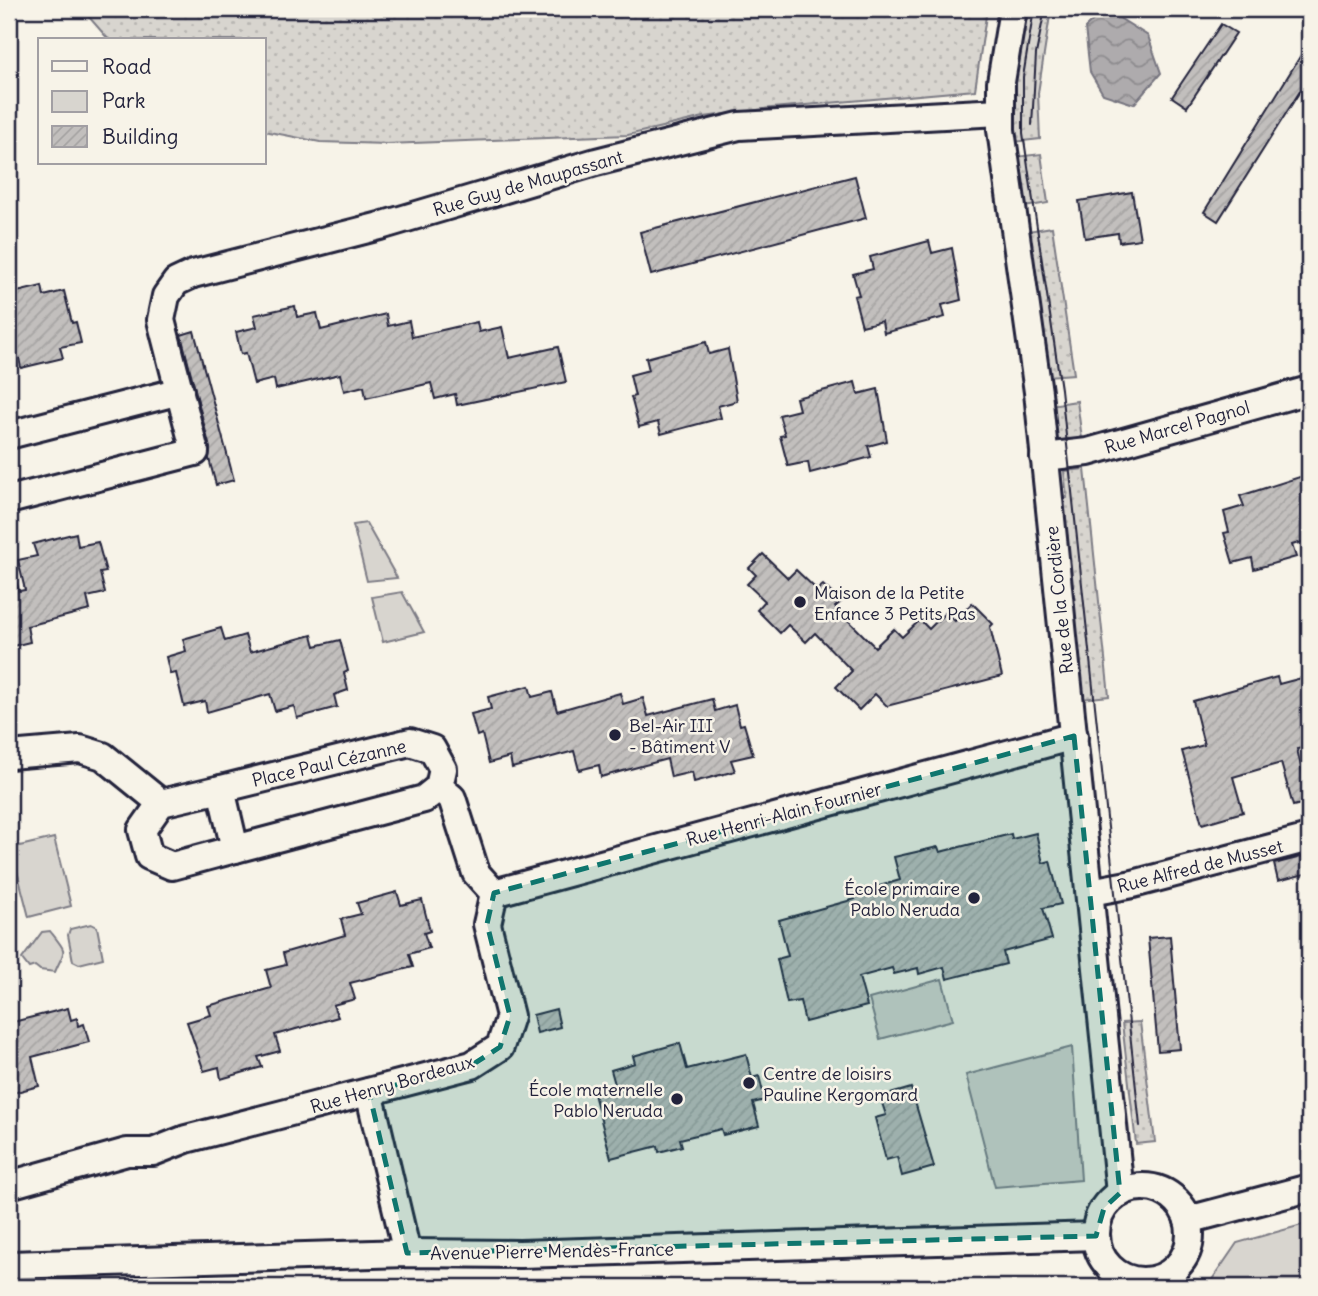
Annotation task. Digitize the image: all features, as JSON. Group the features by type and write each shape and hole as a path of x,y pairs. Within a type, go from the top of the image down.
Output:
{"street":[{"name":"Rue de la Cordière","path":"1013,9 1004,52 1000,112 1044,457 1120,1193"},
{"name":"Rue Guy de Maupassant","path":"9,500 195,452 161,320 166,296 176,282 193,274 455,205 596,162 739,126 1000,112"},
{"name":"Rue Marcel Pagnol","path":"1044,457 1088,452 1309,390"},
{"path":"9,435 180,391"},
{"name":"Rue Henri-Alain Fournier","path":"494,893 1073,736"},
{"name":"Place Paul Cézanne","path":"161,803 410,742 432,749 443,769 439,787"},
{"path":"9,755 80,749 103,756 161,803 142,830 149,856 172,866 424,799 439,787 452,798 476,873 494,893"},
{"path":"221,789 235,849"},
{"name":"Rue Alfred de Musset","path":"1090,892 1133,884 1309,838"},
{"name":"Rue Henry Bordeaux","path":"9,1185 127,1152 153,1152 186,1139 472,1065 500,1047 510,1016 487,924 494,893"},
{"path":"369,1092 407,1253"},
{"path":"1149,1187 1171,1196 1182,1207 1188,1220 1190,1240 1185,1255 1166,1275 1147,1284 1123,1277 1104,1260 1096,1236 1104,1208 1120,1193 1149,1187"},
{"path":"1188,1220 1309,1188"},
{"name":"Avenue Pierre Mendès-France","path":"9,1265 1096,1236"}],"highlighted area":[{"path":"1074,736 1120,1193 1104,1208 1096,1236 407,1253 369,1092 472,1065 500,1047 510,1016 487,924 494,893"}],"green space":[{"path":"82,9 987,9 975,90 772,108 704,117 628,135 387,144 320,142 266,131 266,38 107,38"},
{"path":"1025,9 1051,9 1038,93 1040,139 1014,142 1013,79"},
{"path":"1041,154 1048,203 1024,207 1015,157"},
{"path":"1052,227 1074,374 1047,376 1028,231"},
{"path":"1077,401 1082,439 1054,441 1050,405"},
{"path":"1085,469 1109,696 1081,699 1060,499 1067,498 1064,471"},
{"path":"366,523 397,578 367,581 353,525"},
{"path":"402,592 424,632 383,642 372,597"},
{"path":"54,838 71,906 29,917 11,848"},
{"path":"91,924 97,927 103,958 79,964 73,961 68,935 70,929"},
{"path":"50,931 63,948 63,955 55,972 40,970 35,966 29,968 22,959 42,932"},
{"path":"942,979 953,1020 880,1039 869,999"},
{"path":"1140,1022 1155,1142 1136,1144 1122,1023"},
{"path":"1072,1047 1081,1180 995,1187 966,1075"},
{"path":"1309,1223 1309,1287 1207,1287 1237,1243"}],"water":[{"path":"1105,9 1148,36 1161,73 1134,104 1103,94 1090,72 1085,28"}],"building":[{"path":"1221,24 1236,33 1187,107 1172,97"},
{"path":"1309,42 1309,77 1218,221 1204,212"},
{"path":"855,176 866,218 651,275 640,232"},
{"path":"1132,192 1140,239 1119,242 1118,233 1085,238 1079,201"},
{"path":"929,241 932,253 952,248 961,300 942,305 945,317 884,333 882,321 862,326 854,296 859,295 853,274 873,269 870,257"},
{"path":"42,286 44,296 64,291 72,323 76,322 81,343 60,347 63,358 21,368 19,358 9,360 9,294"},
{"path":"295,306 297,317 317,313 321,330 386,314 388,326 409,321 412,337 477,322 479,332 502,327 509,358 558,347 566,382 457,405 455,394 435,399 431,383 366,398 364,386 344,391 340,374 276,389 274,379 254,384 246,353 241,354 236,332 257,327 254,315"},
{"path":"194,331 234,480 216,485 209,459 210,448 181,335"},
{"path":"706,342 709,354 728,349 737,401 718,406 721,418 661,434 658,422 639,427 631,397 635,396 630,375 649,370 646,358"},
{"path":"855,382 858,394 878,389 887,441 868,446 871,457 810,473 808,462 788,466 780,436 785,435 779,415 799,410 796,398"},
{"path":"1309,474 1309,510 1304,511 1309,540 1292,545 1296,557 1254,569 1252,558 1233,563 1224,533 1229,532 1224,512 1244,506 1240,496"},
{"path":"76,533 78,546 98,542 106,572 100,573 105,593 87,597 90,610 27,626 30,642 9,647 9,581 16,580 19,591 25,590 18,560 37,556 33,544"},
{"path":"763,554 788,578 796,570 817,590 823,585 841,602 835,607 875,647 894,629 902,637 920,620 929,629 946,612 955,621 972,603 993,624 990,627 1002,676 887,706 875,694 859,710 836,687 852,671 815,633 806,642 788,625 780,633 757,610 765,601 747,584 756,575 749,568"},
{"path":"221,628 225,641 245,635 250,652 312,635 315,646 340,640 348,671 344,673 348,690 334,695 337,707 297,718 294,706 275,711 270,694 207,712 205,701 184,706 176,673 170,674 166,657 186,651 183,639"},
{"path":"1309,676 1309,747 1297,749 1309,802 1293,806 1281,763 1233,777 1243,812 1202,824 1182,751 1204,745 1193,701 1277,677 1279,684"},
{"name":"Bel-Air III - Bâtiment V","path":"529,686 532,697 552,692 557,711 620,693 623,704 643,698 648,716 712,699 715,711 735,705 753,755 731,760 735,771 694,782 692,772 671,777 667,759 601,777 599,765 579,770 574,751 512,768 510,757 489,763 482,734 477,736 471,714 491,709 488,697"},
{"path":"1036,833 1043,863 1050,861 1061,904 1043,908 1052,939 1003,952 1006,964 947,979 944,967 919,974 918,968 894,974 892,968 859,977 867,1006 805,1022 800,1001 787,1003 777,959 788,956 779,920 855,899 853,894 900,880 894,857 938,847 940,852 1011,834 1012,839"},
{"path":"1309,855 1309,873 1278,881 1274,864"},
{"path":"397,892 401,905 422,900 430,931 424,933 429,948 409,954 413,967 350,983 355,999 333,1005 338,1017 275,1035 280,1051 258,1057 262,1067 221,1079 219,1067 204,1071 187,1022 211,1015 208,1006 271,988 266,970 286,965 283,953 345,935 341,919 361,914 357,903"},
{"path":"1170,936 1180,1049 1158,1051 1148,938"},
{"path":"68,1008 71,1020 77,1018 78,1026 84,1024 89,1042 32,1057 39,1086 9,1094 9,1023"},
{"path":"556,1009 560,1027 537,1033 533,1015"},
{"path":"680,1043 687,1069 746,1054 752,1078 759,1076 765,1100 753,1103 759,1126 723,1135 721,1129 680,1139 682,1146 659,1152 658,1146 611,1158 594,1094 616,1088 611,1070 635,1063 633,1056"},
{"path":"911,1088 934,1167 902,1176 897,1157 886,1160 875,1118 886,1115 880,1097"}],"tram line":[{"path":"1034,9 1023,77 1023,133 1061,389 1140,1126"},
{"path":"1032,125 1036,54 1045,9"}],"place":[{"name":"Maison de la Petite Enfance 3 Petits Pas","path":"800,602"},
{"name":"Bel-Air III - Bâtiment V","path":"615,735"},
{"name":"École primaire Pablo Neruda","path":"974,898"},
{"name":"Centre de loisirs Pauline Kergomard","path":"749,1083"},
{"name":"École maternelle Pablo Neruda","path":"677,1099"}]}
